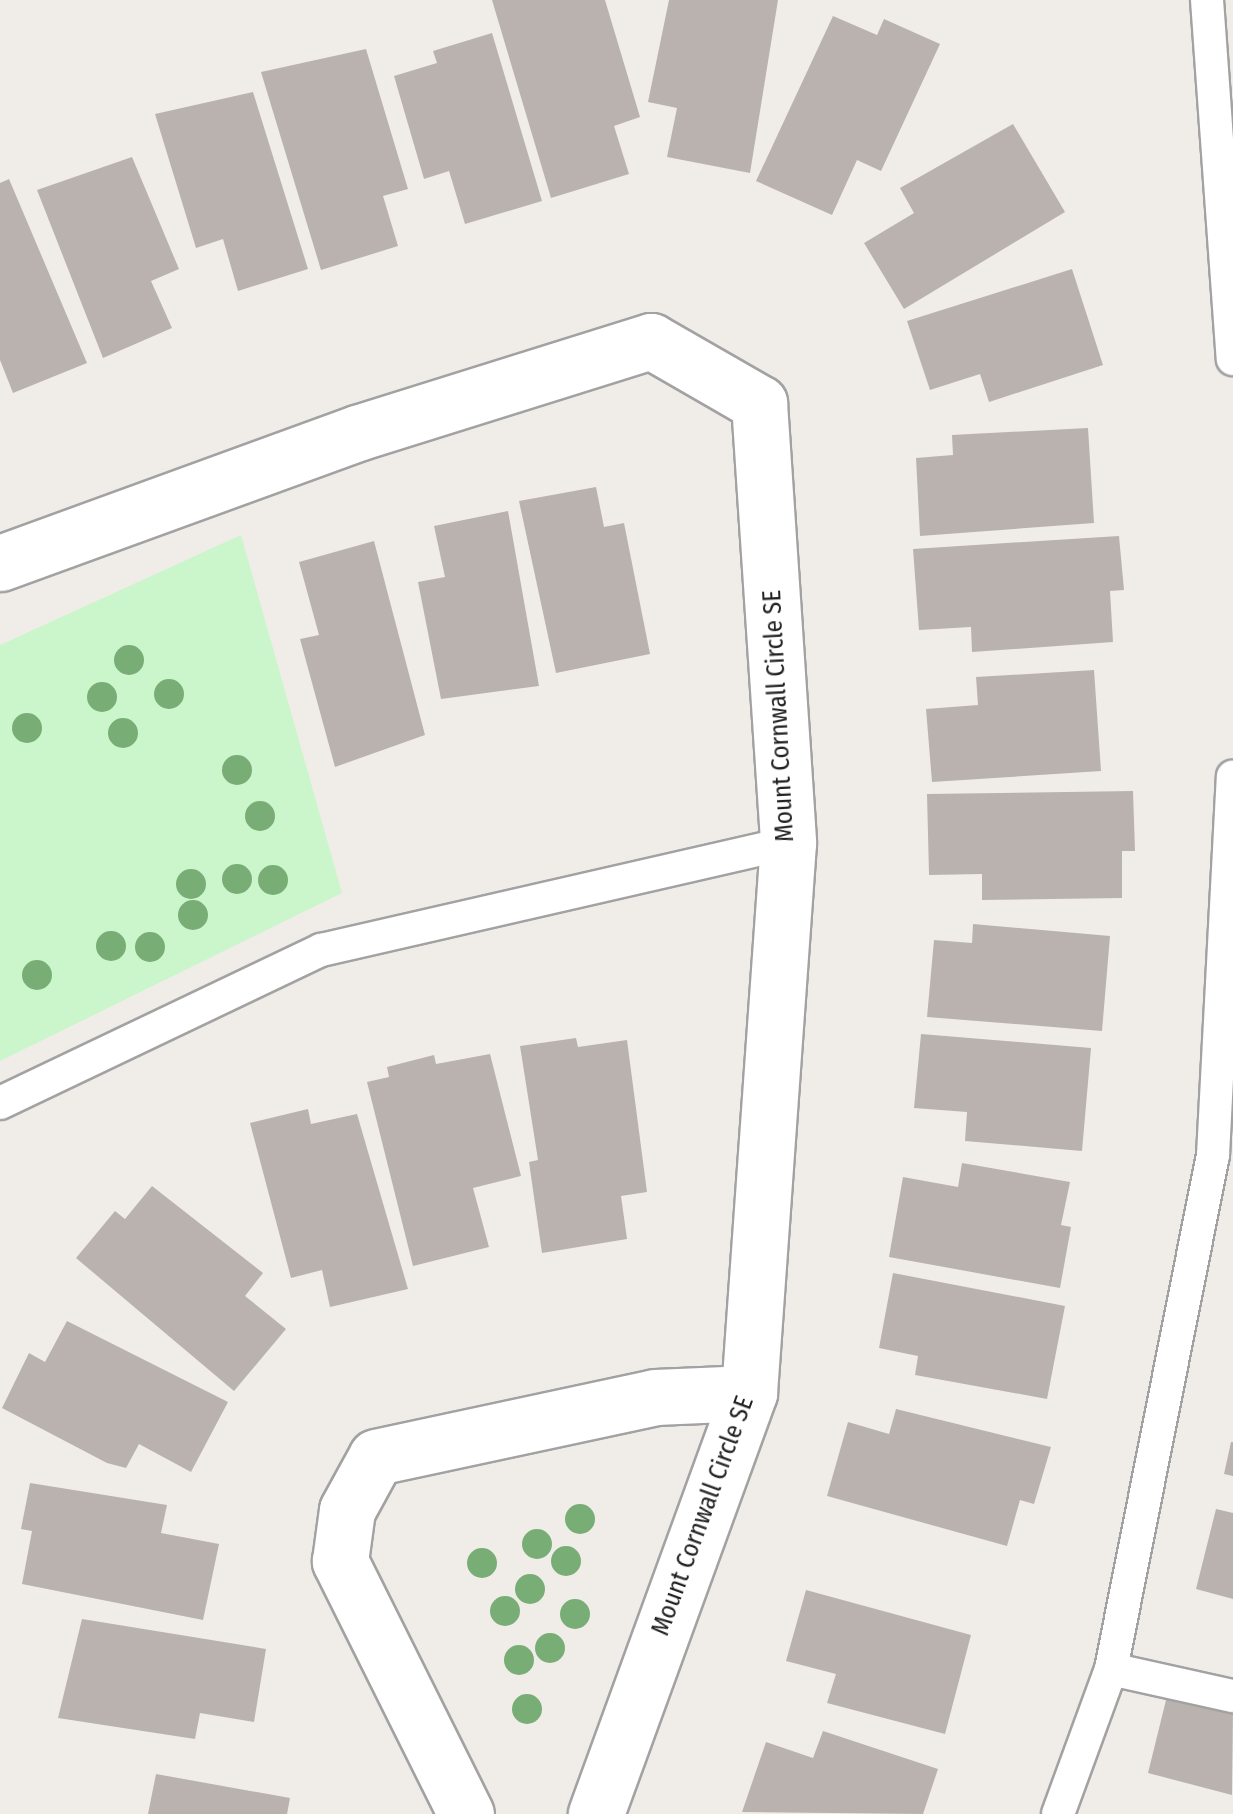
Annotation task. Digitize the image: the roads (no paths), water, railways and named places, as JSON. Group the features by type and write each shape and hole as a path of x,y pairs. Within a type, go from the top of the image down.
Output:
{"street":[{"name":"Mount Cornwall Circle SE","path":"0,564 357,434 651,340 759,403 788,843 749,1393 596,1814"},
{"path":"466,1814 340,1561 347,1510 376,1456 655,1397 749,1393"}],"lane":[{"path":"1207,0 1233,360"},
{"path":"1058,1814 1111,1669 1213,1156 1233,777"},
{"path":"0,1103 321,950 788,843"},
{"path":"1111,1669 1233,1696"}]}
